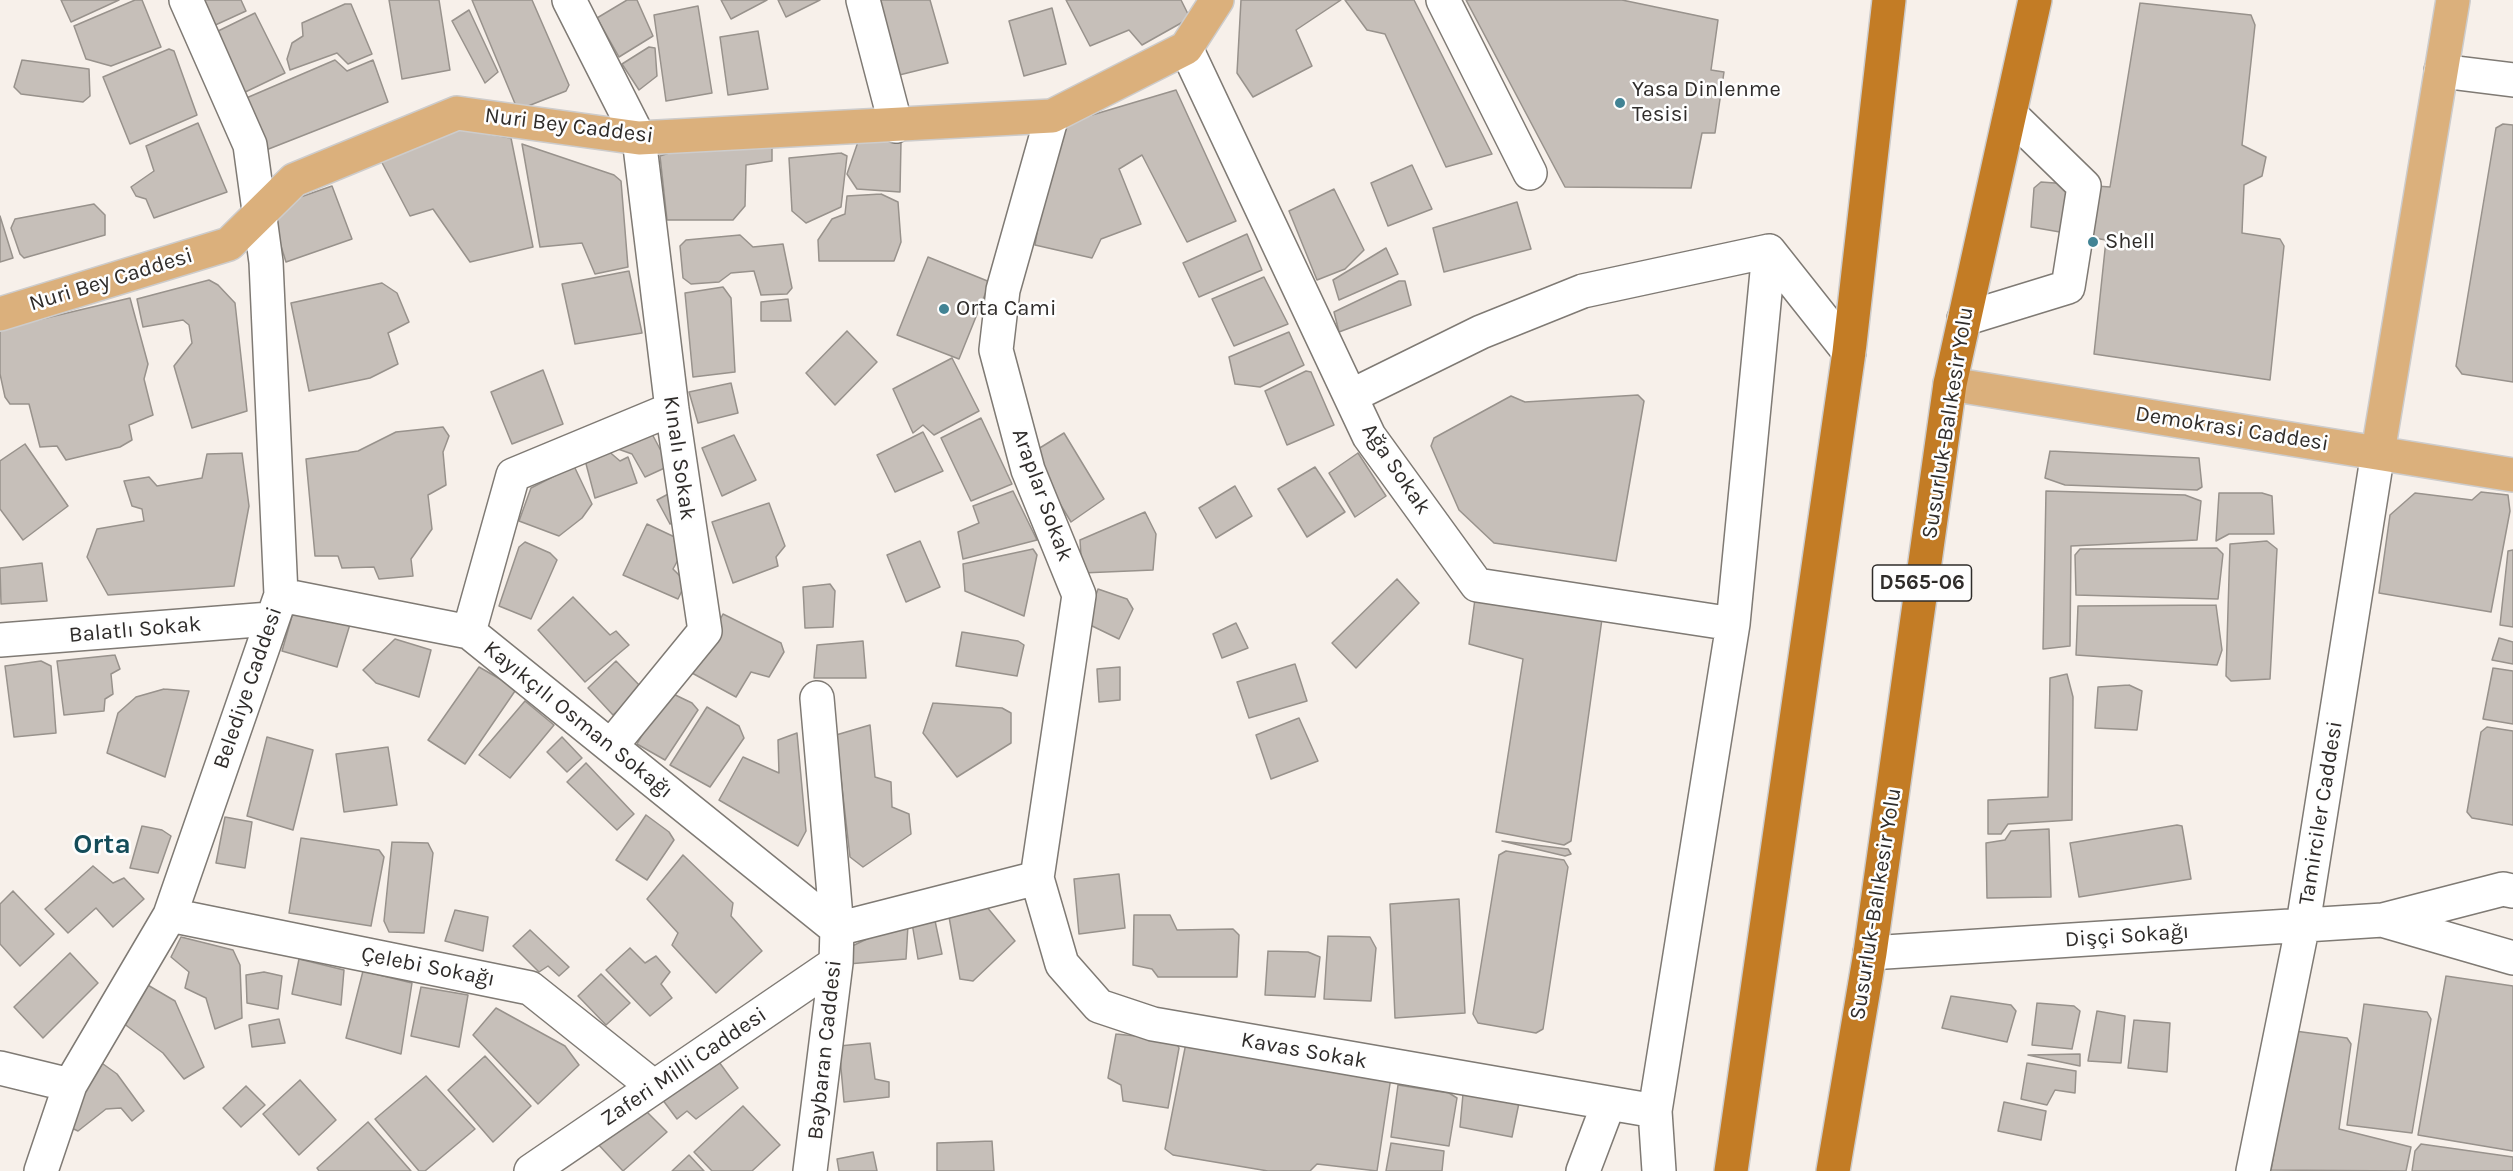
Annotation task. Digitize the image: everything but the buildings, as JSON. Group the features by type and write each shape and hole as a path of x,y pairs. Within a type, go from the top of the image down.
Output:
{"highway":[{"path":"1731,1171 1849,352 1889,0"},
{"name":"Susurluk-Balıkesir Yolu","path":"1833,1171 1870,953 1950,384 2035,0"}],"main road":[{"path":"1186,48 1217,0"},
{"path":"2378,452 2453,0"},
{"name":"Nuri Bey Caddesi","path":"0,314 229,244 294,180 457,113 639,138 1052,116 1186,48"},
{"name":"Demokrasi Caddesi","path":"1950,384 2513,475"}],"street":[{"name":"Belediye Caddesi","path":"41,1171 70,1085 170,915 276,607 266,262 250,145 186,0"},
{"name":"Kınalı Sokak","path":"569,0 639,138 672,409 705,631 611,746"},
{"path":"863,0 896,126"},
{"path":"1443,0 1530,173"},
{"name":"Ağa Sokak","path":"1186,48 1369,436 1477,585 1732,624"},
{"path":"2441,71 2513,80"},
{"path":"1964,320 2068,287 2084,186 2010,114"},
{"name":"Araplar Sokak","path":"1037,878 1079,595 1028,470 996,350 1003,290 1052,116"},
{"path":"1769,251 1849,352"},
{"path":"1351,396 1481,332 1583,291 1769,251"},
{"path":"1659,1171 1655,1112 1732,624 1769,251"},
{"path":"469,632 513,475 672,409"},
{"name":"Tamirciler Caddesi","path":"2253,1171 2303,924 2378,452"},
{"name":"Kayıkçılı Osman Sokağı","path":"276,607 469,632 837,929"},
{"name":"Balatlı Sokak","path":"0,640 276,607"},
{"name":"Baybaran Caddesi","path":"810,1171 836,963 837,929 817,698"},
{"path":"837,929 1037,878"},
{"name":"Kavas Sokak","path":"1037,878 1062,964 1099,1006 1153,1024 1655,1112"},
{"path":"2383,920 2503,889 2513,891"},
{"name":"Çelebi Sokağı","path":"170,915 530,988 654,1087"},
{"path":"2383,920 2513,958"},
{"name":"Dişçi Sokağı","path":"1870,953 2383,920"},
{"name":"Zaferi Milli Caddesi","path":"531,1171 836,963"},
{"path":"0,1068 70,1085"},
{"path":"1583,1171 1608,1105"}],"place":[{"name":"Yasa Dinlenme Tesisi","path":"1620,103"},
{"name":"Shell","path":"2093,242"},
{"name":"Orta Cami","path":"944,309"}],"district":[{"name":"Orta","path":"102,845"}]}
